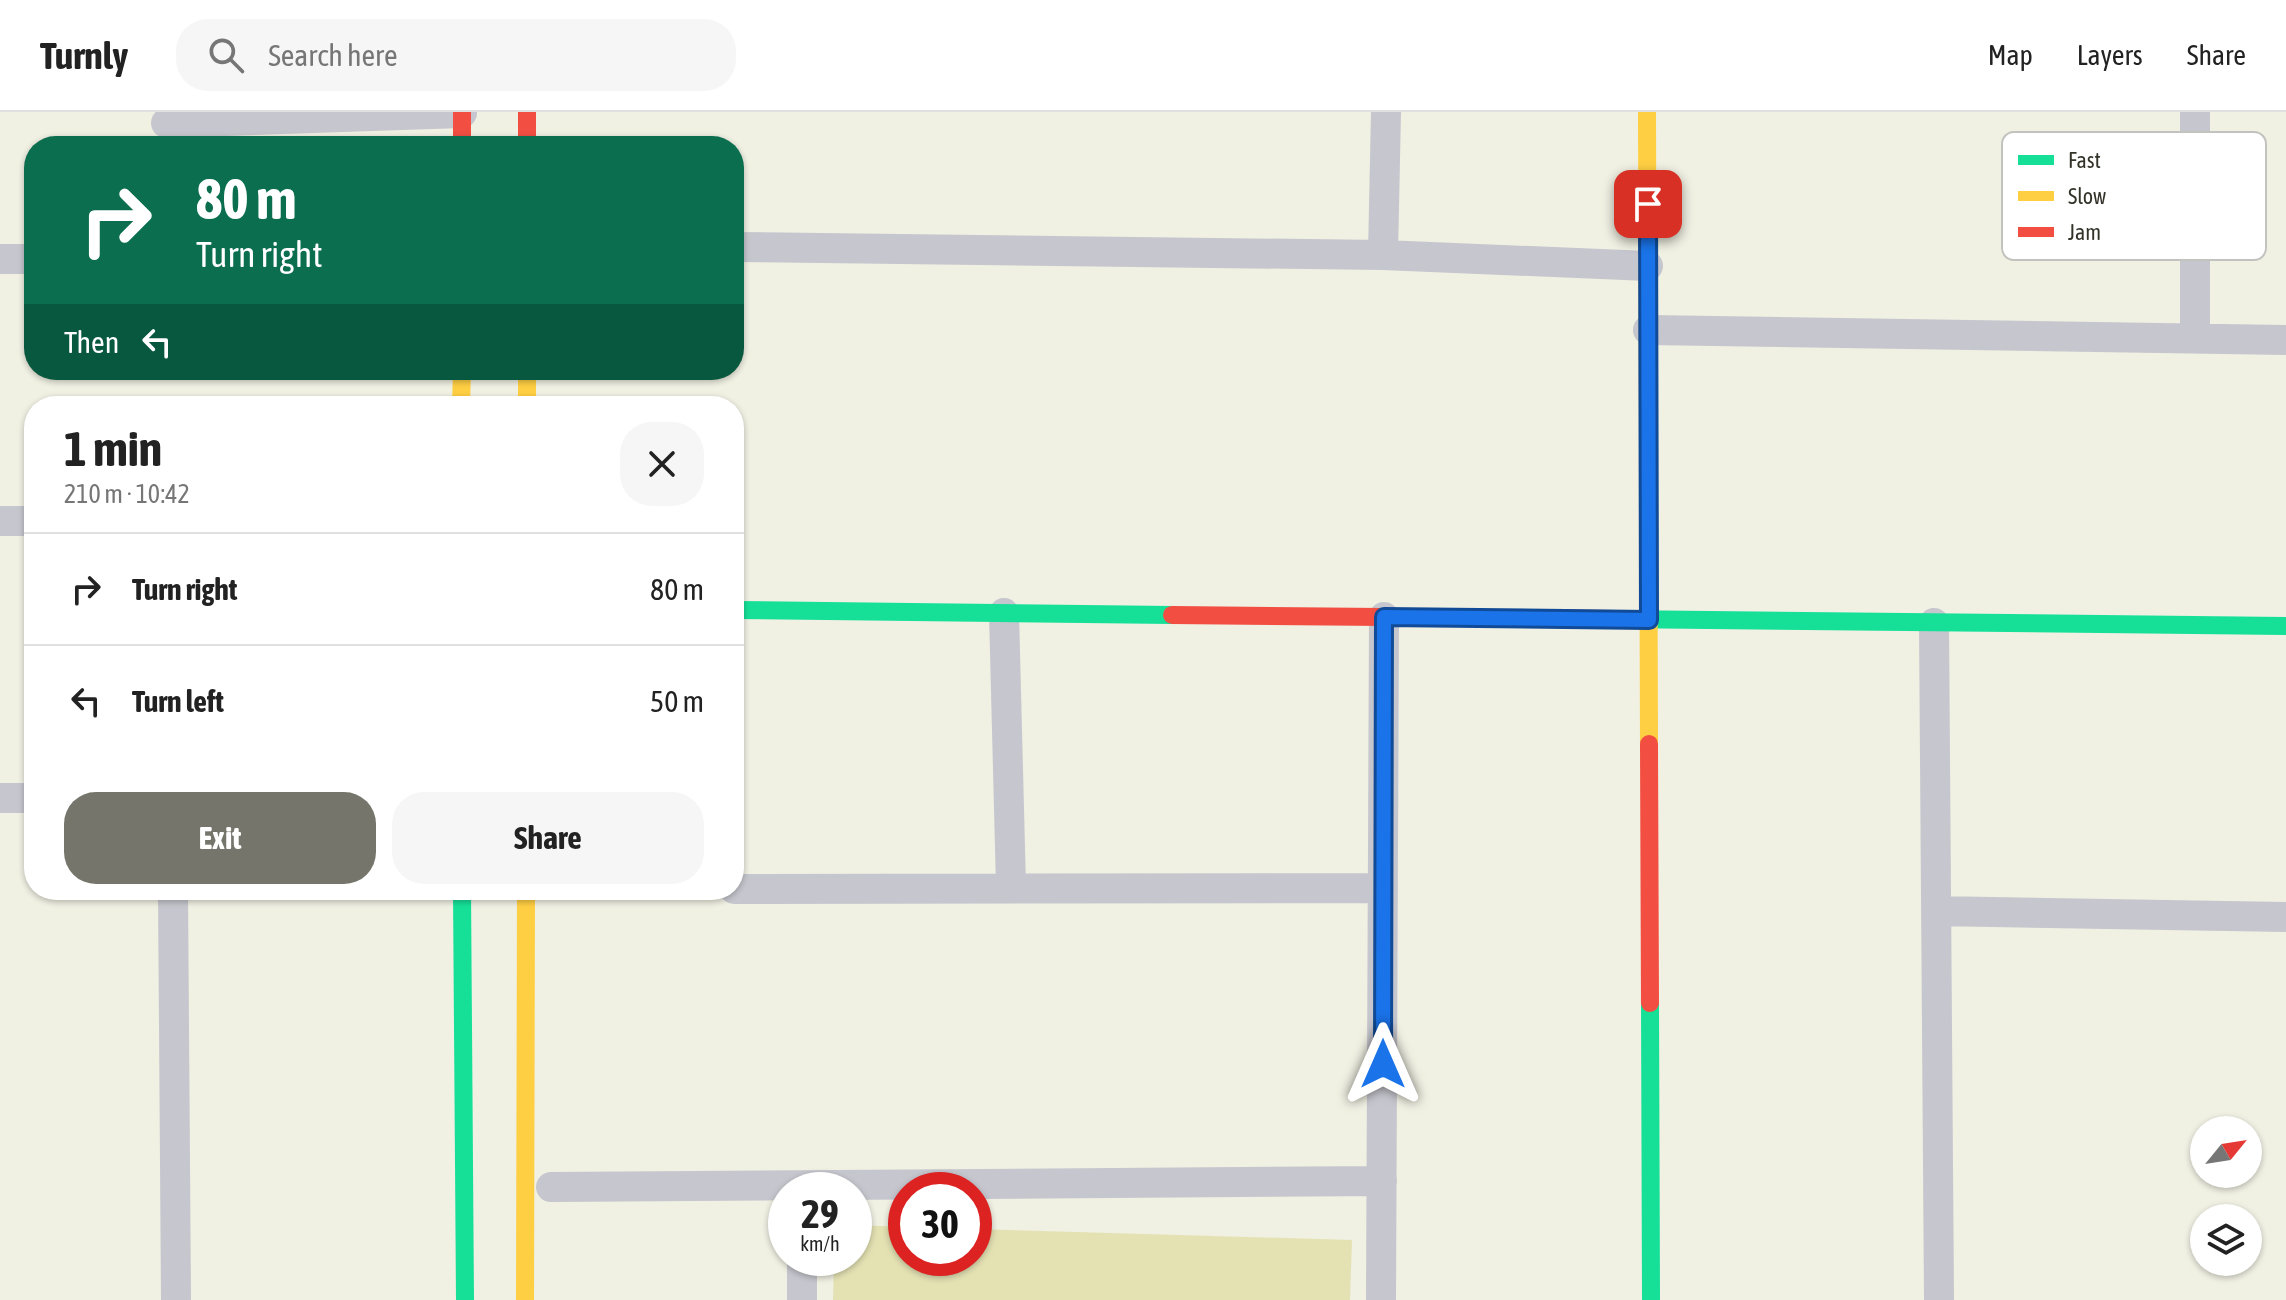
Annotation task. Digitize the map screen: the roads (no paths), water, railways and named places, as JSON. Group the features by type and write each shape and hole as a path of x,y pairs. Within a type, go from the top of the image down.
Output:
{"street":[{"path":"166,127 462,112 462,136"},
{"path":"527,112 527,136"},
{"path":"1383,255 1386,112"},
{"path":"1647,112 1651,1300"},
{"path":"744,247 1383,255 1648,266"},
{"path":"0,259 24,259"},
{"path":"2195,260 2195,336"},
{"path":"1648,330 2195,336 2286,340"},
{"path":"0,521 24,521"},
{"path":"744,610 2286,626"},
{"path":"1004,613 1011,887"},
{"path":"1381,1300 1384,617"},
{"path":"1934,623 1939,1300"},
{"path":"0,798 24,798"},
{"path":"744,889 1383,888"},
{"path":"173,900 176,1300"},
{"path":"462,900 465,1300"},
{"path":"525,1300 526,900"},
{"path":"1936,911 2286,917"},
{"path":"872,1187 1382,1181"},
{"path":"551,1187 768,1188"},
{"path":"802,1276 802,1300"}]}
